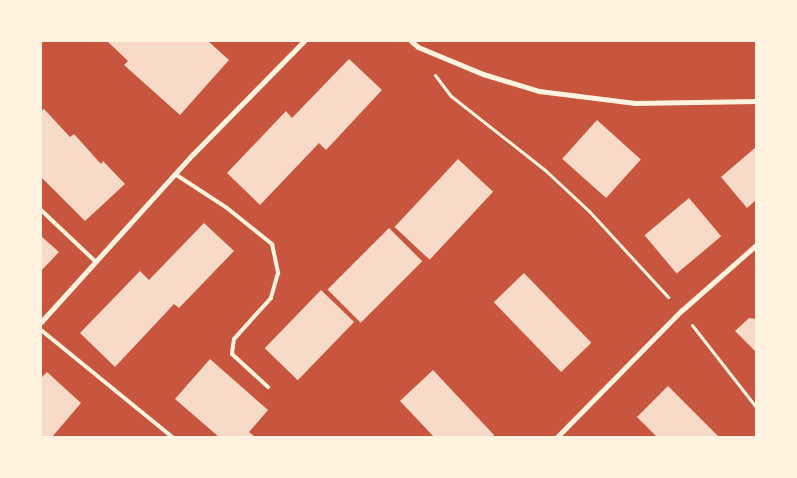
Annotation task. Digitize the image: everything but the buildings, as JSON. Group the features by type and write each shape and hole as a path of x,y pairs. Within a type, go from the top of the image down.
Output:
{"street":[{"path":"41,322 174,174 304,41"},
{"path":"411,41 418,47 483,74 539,91 635,103 756,101"},
{"path":"556,437 681,311 756,245"}],"lane":[{"path":"174,174 227,208 272,244 278,273 271,298 234,338 232,354 268,387"},
{"path":"41,210 96,262"},
{"path":"41,330 172,437"}],"path":[{"path":"418,47 432,71 451,96 545,170 589,211 681,311 756,407"}]}
